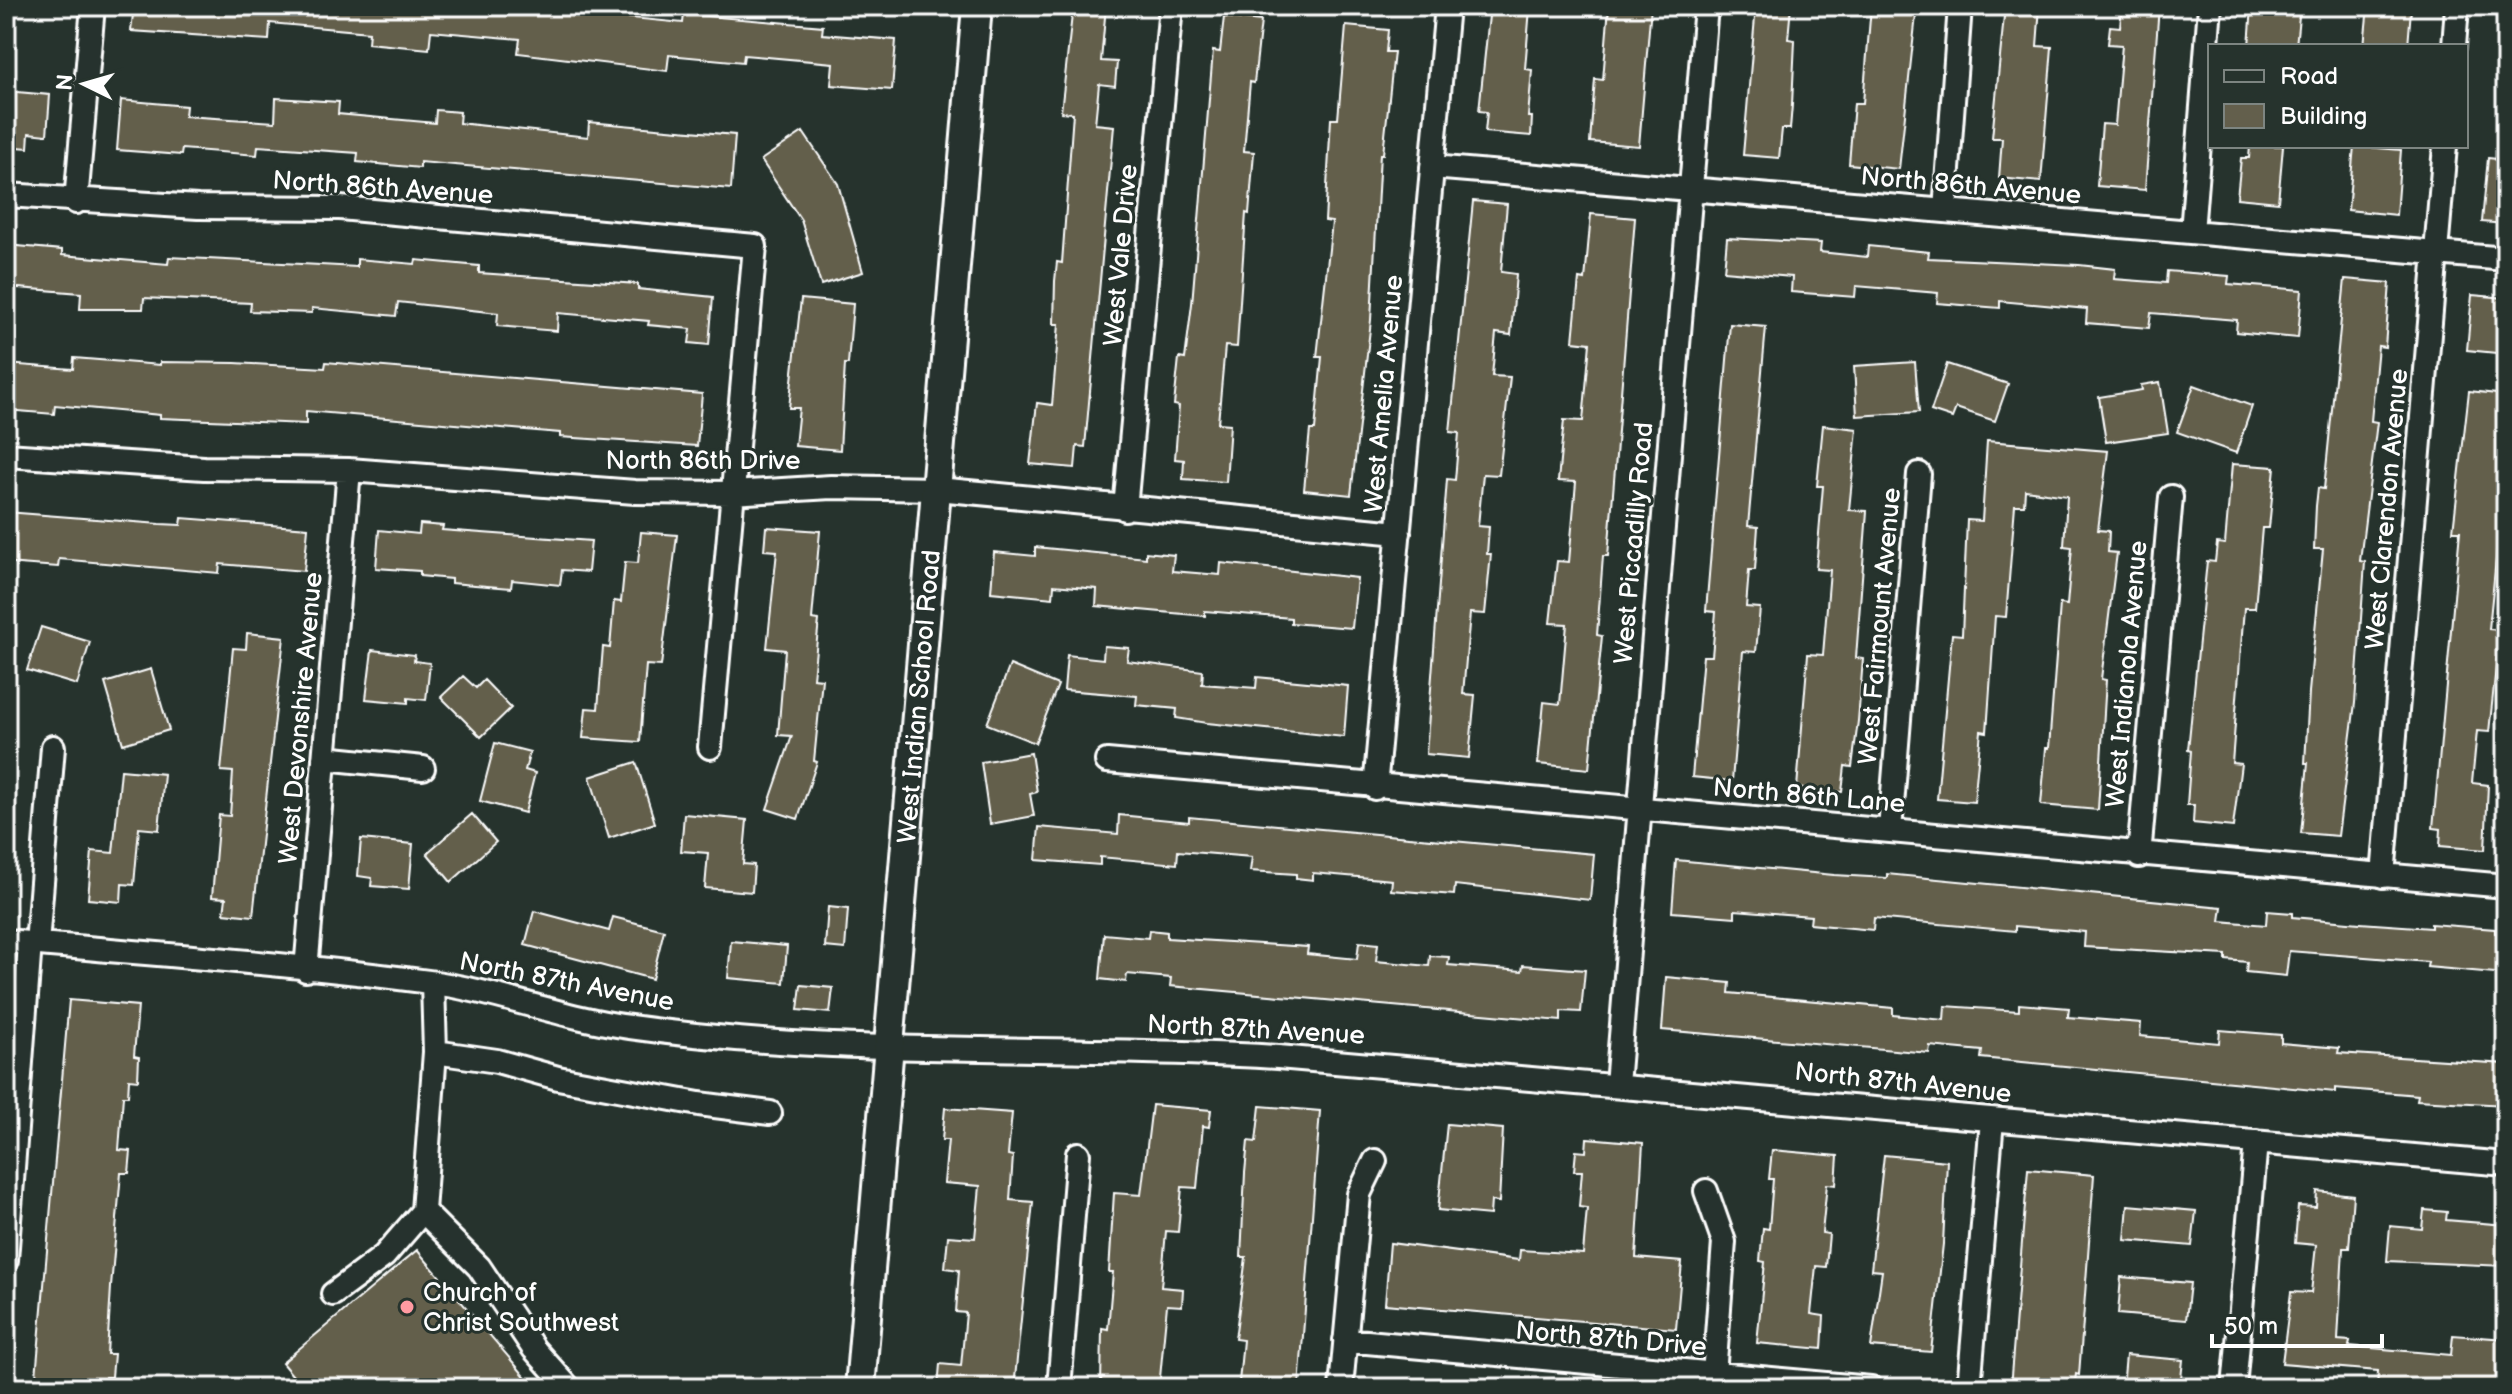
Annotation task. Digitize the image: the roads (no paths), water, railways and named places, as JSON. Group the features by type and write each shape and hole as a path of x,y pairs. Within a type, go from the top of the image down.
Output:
{"main road":[{"name":"West Indian School Road","path":"860,1388 977,6"}],"street":[{"path":"76,202 93,6"},
{"name":"West Vale Drive","path":"1125,509 1171,6"},
{"name":"West Amelia Avenue","path":"1375,788 1447,6"},
{"name":"West Piccadilly Road","path":"1617,1085 1706,6"},
{"path":"1945,210 1960,6"},
{"path":"2192,232 2210,6"},
{"path":"2454,44 2457,6"},
{"name":"West Clarendon Avenue","path":"2383,876 2445,148"},
{"name":"North 86th Avenue","path":"1432,167 2506,259"},
{"name":"North 86th Avenue","path":"6,195 76,202 340,208 755,246 731,493"},
{"name":"North 86th Drive","path":"6,455 204,468 349,470 635,492 731,493 831,487 937,489 1399,533"},
{"name":"West Devonshire Avenue","path":"306,970 349,470"},
{"name":"West Fairmount Avenue","path":"1890,830 1919,474"},
{"path":"710,747 731,493"},
{"name":"West Indianola Avenue","path":"2139,856 2171,497"},
{"path":"6,1260 11,1128 53,747"},
{"path":"324,758 423,768"},
{"name":"North 86th Lane","path":"1107,761 1375,788 1639,808 2139,856 2506,886"},
{"name":"North 87th Avenue","path":"6,941 433,983 629,1027 889,1049 1169,1050 1617,1085 2506,1164"},
{"path":"333,1294 384,1256 423,1211 435,1052 433,983"},
{"path":"435,1052 497,1061 558,1078 699,1104 770,1113"},
{"path":"1969,1388 1992,1120"},
{"path":"2234,1388 2256,1142"},
{"path":"1059,1388 1078,1154"},
{"path":"1341,1388 1359,1194 1375,1161"},
{"path":"1706,1191 1724,1242 1714,1382"},
{"path":"423,1211 479,1267 534,1349 569,1388"},
{"name":"North 87th Drive","path":"1345,1340 1714,1382 1871,1388"}],"place":[{"name":"Church of Christ Southwest","path":"407,1307"}]}
